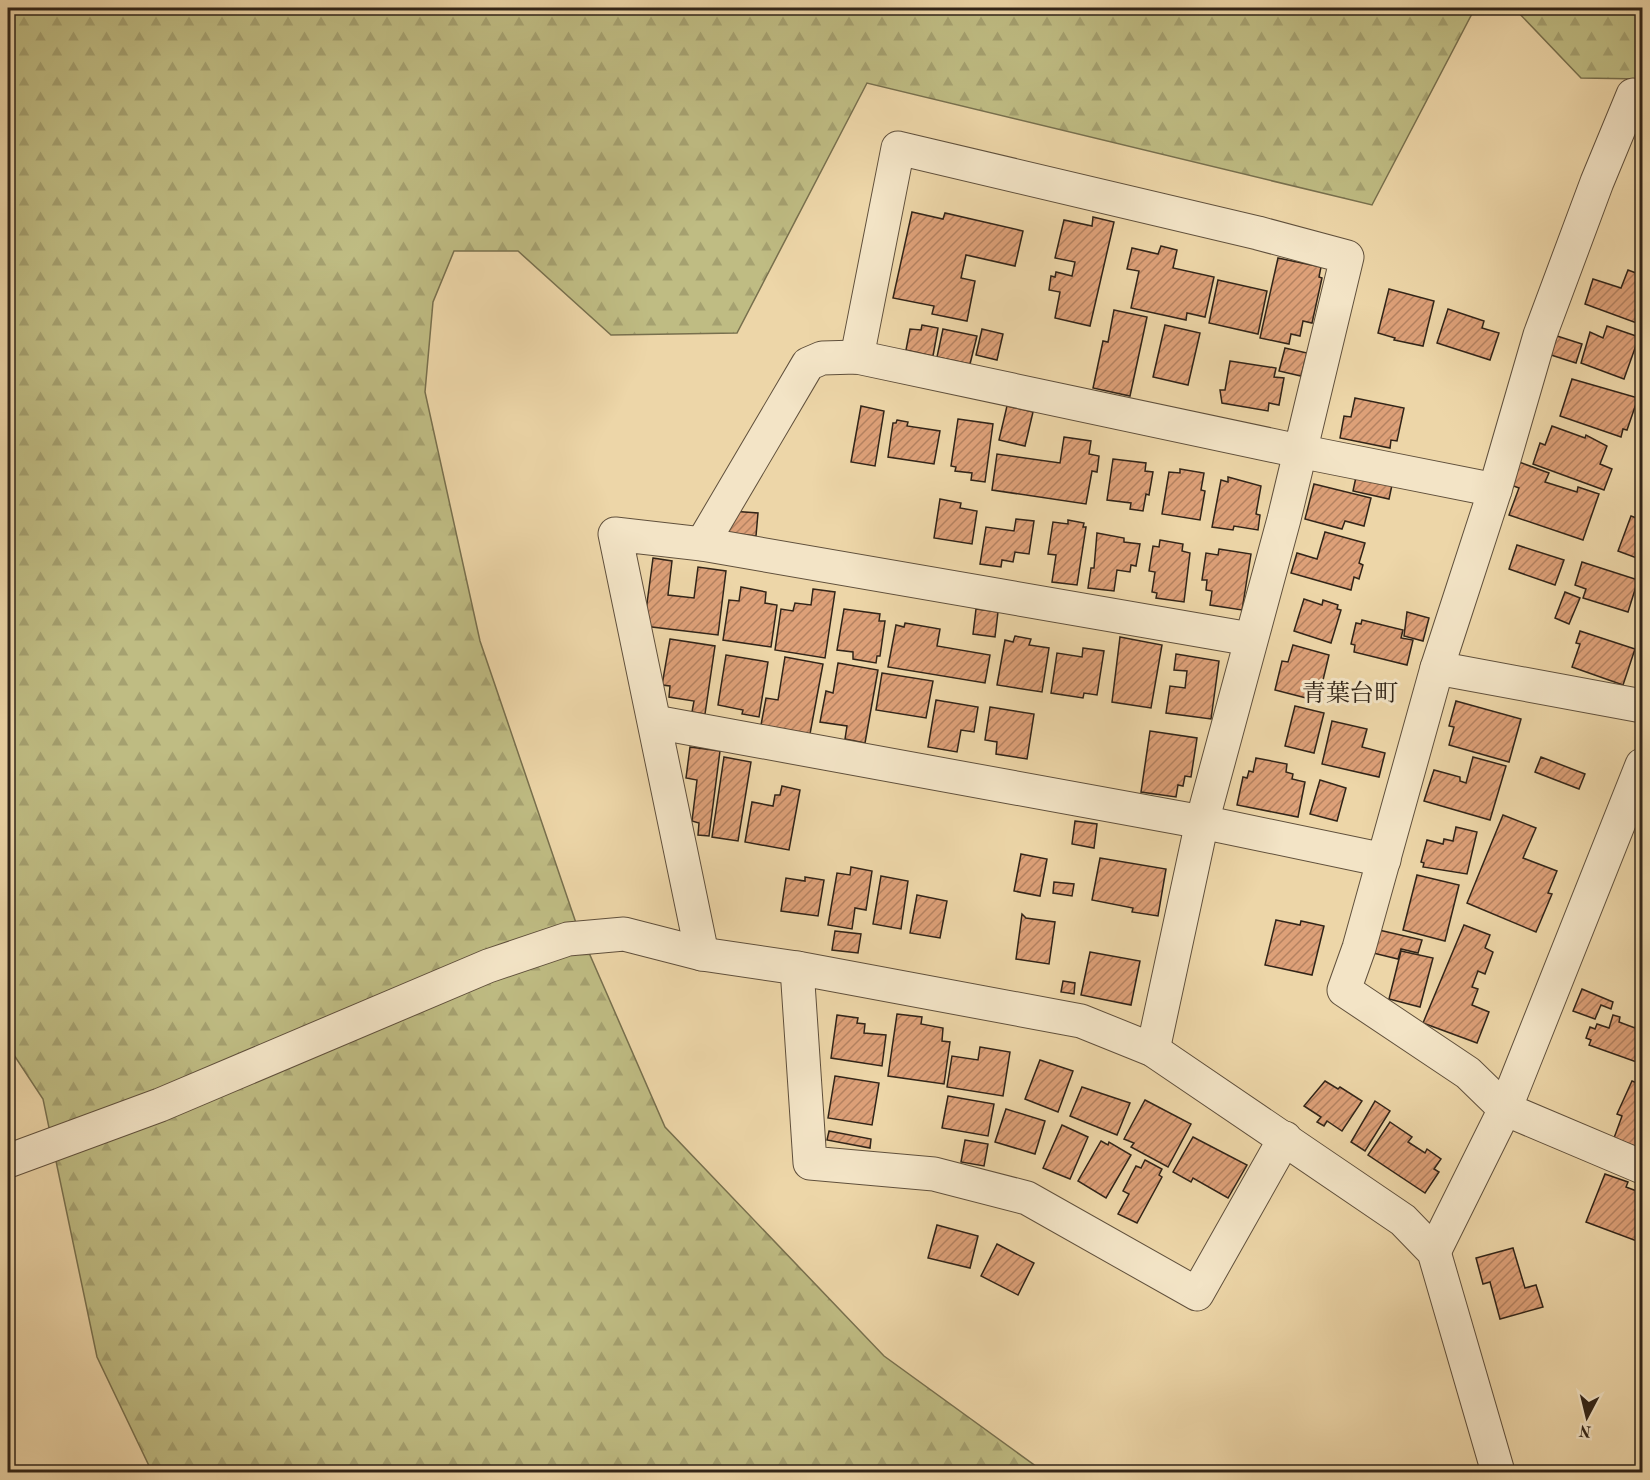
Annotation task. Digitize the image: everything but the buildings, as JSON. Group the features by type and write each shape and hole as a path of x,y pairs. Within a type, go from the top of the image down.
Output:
{"street":[{"path":"1642,102 1634,95 1597,182 1540,335 1495,490 1437,668 1384,860 1344,990 1468,1073 1505,1109 1642,1167"},
{"path":"857,357 898,148 1347,257 1284,519 1202,822 1153,1050"},
{"path":"702,544 808,364 822,357 857,357 1299,451 1495,490"},
{"path":"702,954 615,534 702,544 1250,639"},
{"path":"1437,668 1642,706"},
{"path":"655,722 1202,822 1384,860"},
{"path":"1434,1252 1505,1109 1642,765"},
{"path":"8,1161 160,1105 488,966 568,939 624,934 702,954 797,968 1082,1021 1153,1050 1285,1137 1403,1220 1434,1252 1498,1473"},
{"path":"797,968 810,1163 934,1174 1027,1198 1197,1294 1285,1137"}],"green space":[{"path":"8,8 1475,8 1372,205 867,83 737,333 611,335 518,251 454,251 433,302 425,392 480,641 576,923 665,1127 884,1356 1044,1472 152,1472 97,1357 43,1099 8,1046"},
{"path":"1514,8 1642,8 1642,79 1581,78"}],"district":[{"name":"青葉台町","path":"1350,693"}]}
